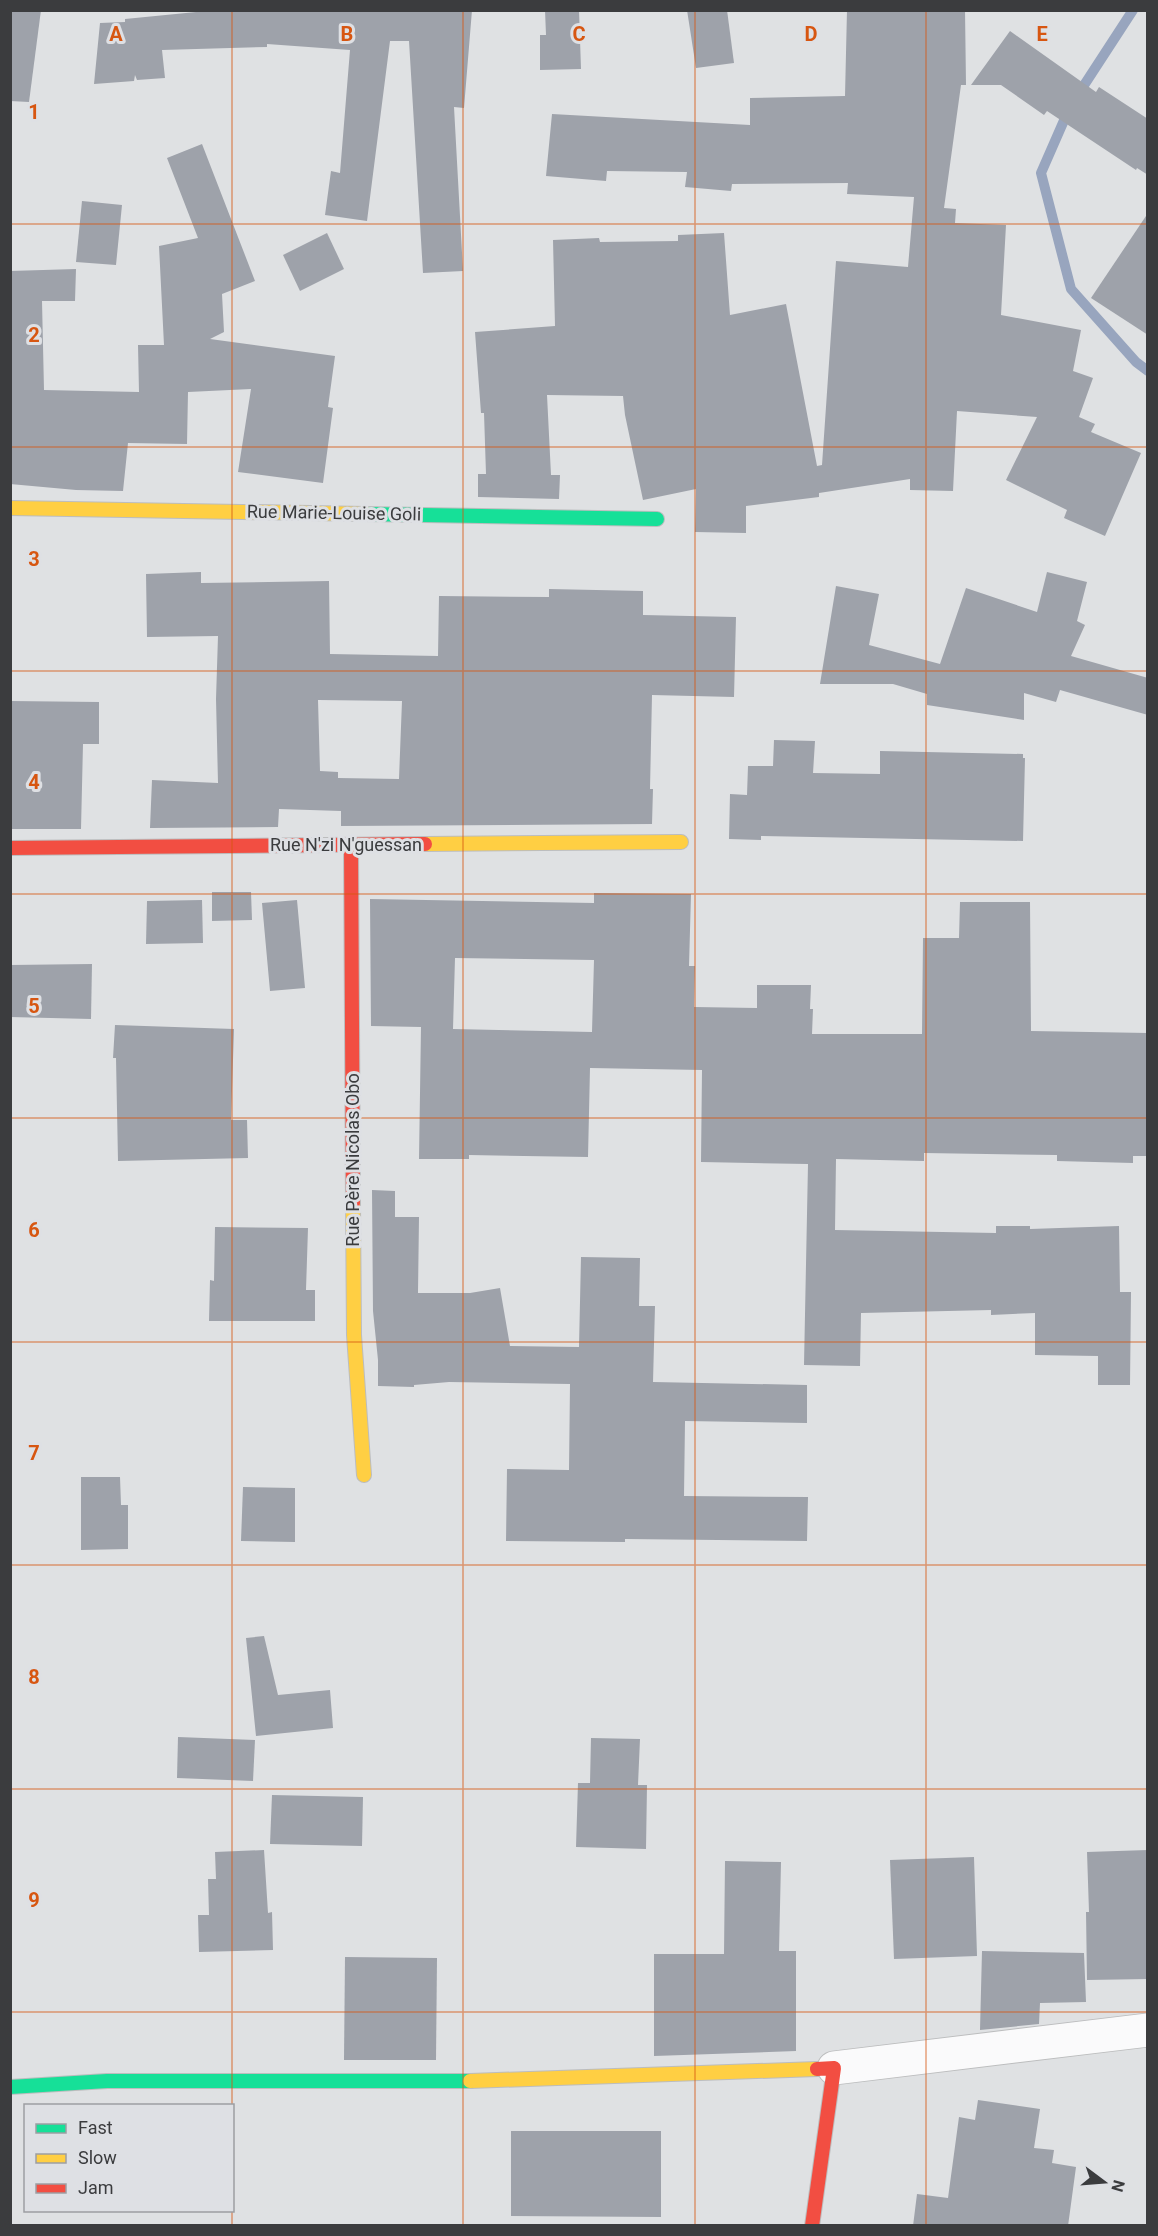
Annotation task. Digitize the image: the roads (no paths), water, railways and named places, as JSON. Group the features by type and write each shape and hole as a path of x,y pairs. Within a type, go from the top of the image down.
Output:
{"street":[{"name":"Rue Marie-Louise Goli","path":"10,508 657,519"},
{"name":"Rue N'zi N'guessan","path":"10,848 681,842"},
{"name":"Rue Père Nicolas Obo","path":"351,845 354,1335 364,1475"},
{"path":"10,2087 107,2081 464,2081 834,2068 1148,2030"},
{"path":"812,2226 834,2068"}],"waterway":[{"path":"1077,96 1133,10"},
{"path":"1069,109 1041,173 1071,289 1136,362 1148,371"}]}
